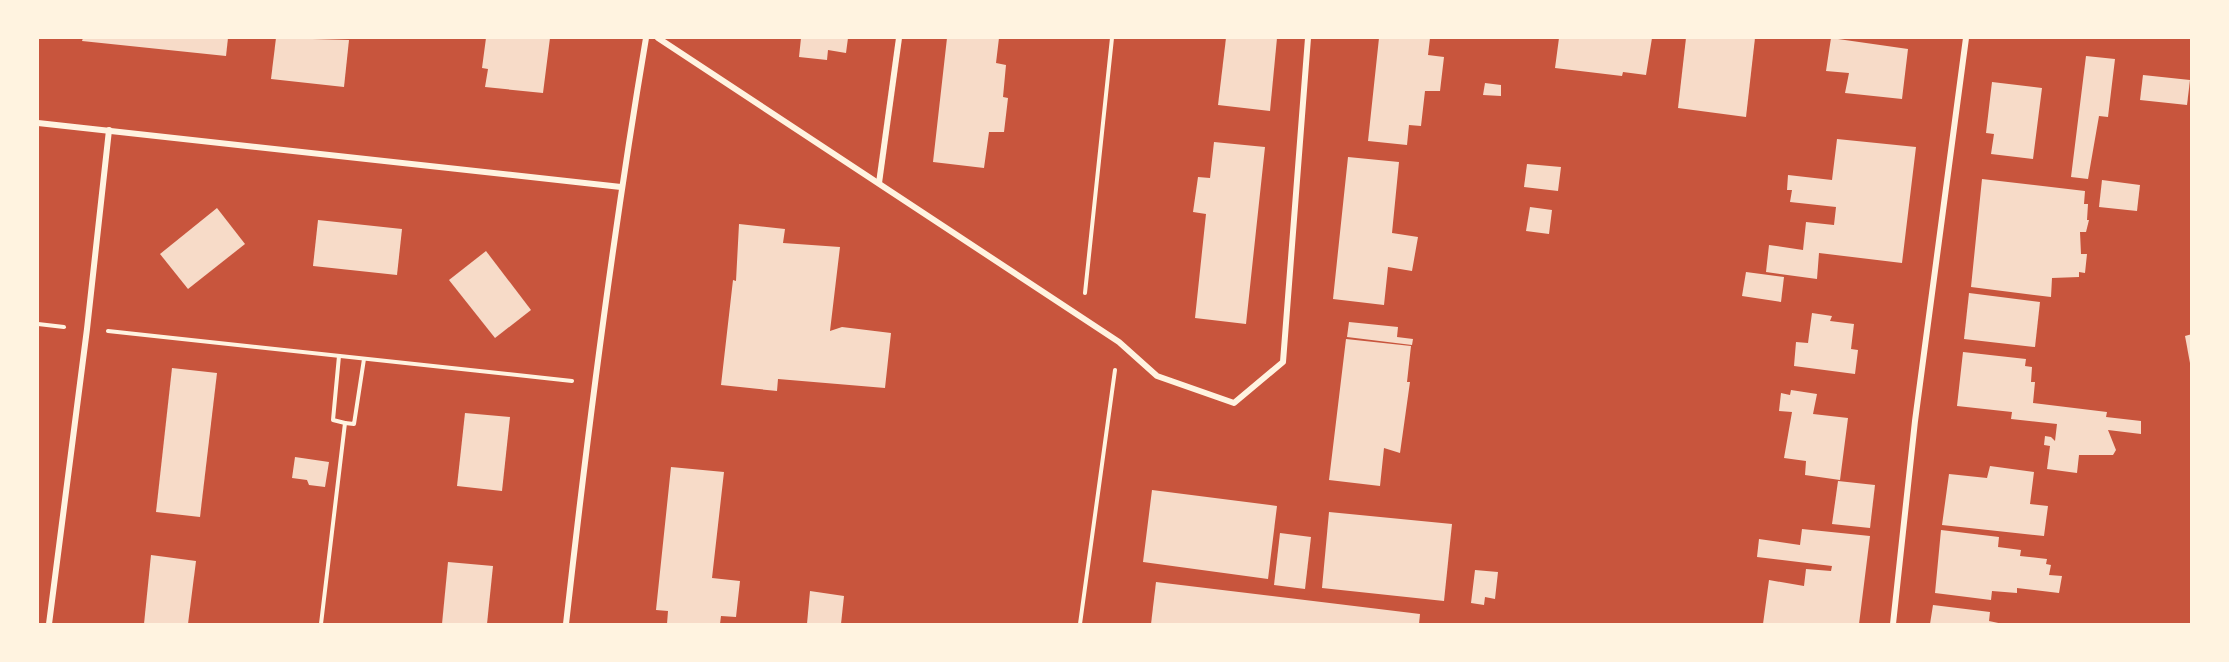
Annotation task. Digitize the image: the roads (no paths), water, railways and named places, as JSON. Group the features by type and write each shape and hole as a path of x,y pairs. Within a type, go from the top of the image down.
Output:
{"street":[{"path":"566,624 593,383 621,187 646,38"},
{"path":"658,38 1119,342 1157,376 1234,403 1283,362 1308,38"},
{"path":"879,183 899,38"},
{"path":"1893,624 1915,421 1966,38"},
{"path":"38,123 621,187"},
{"path":"49,624 87,329 109,130"}]}
